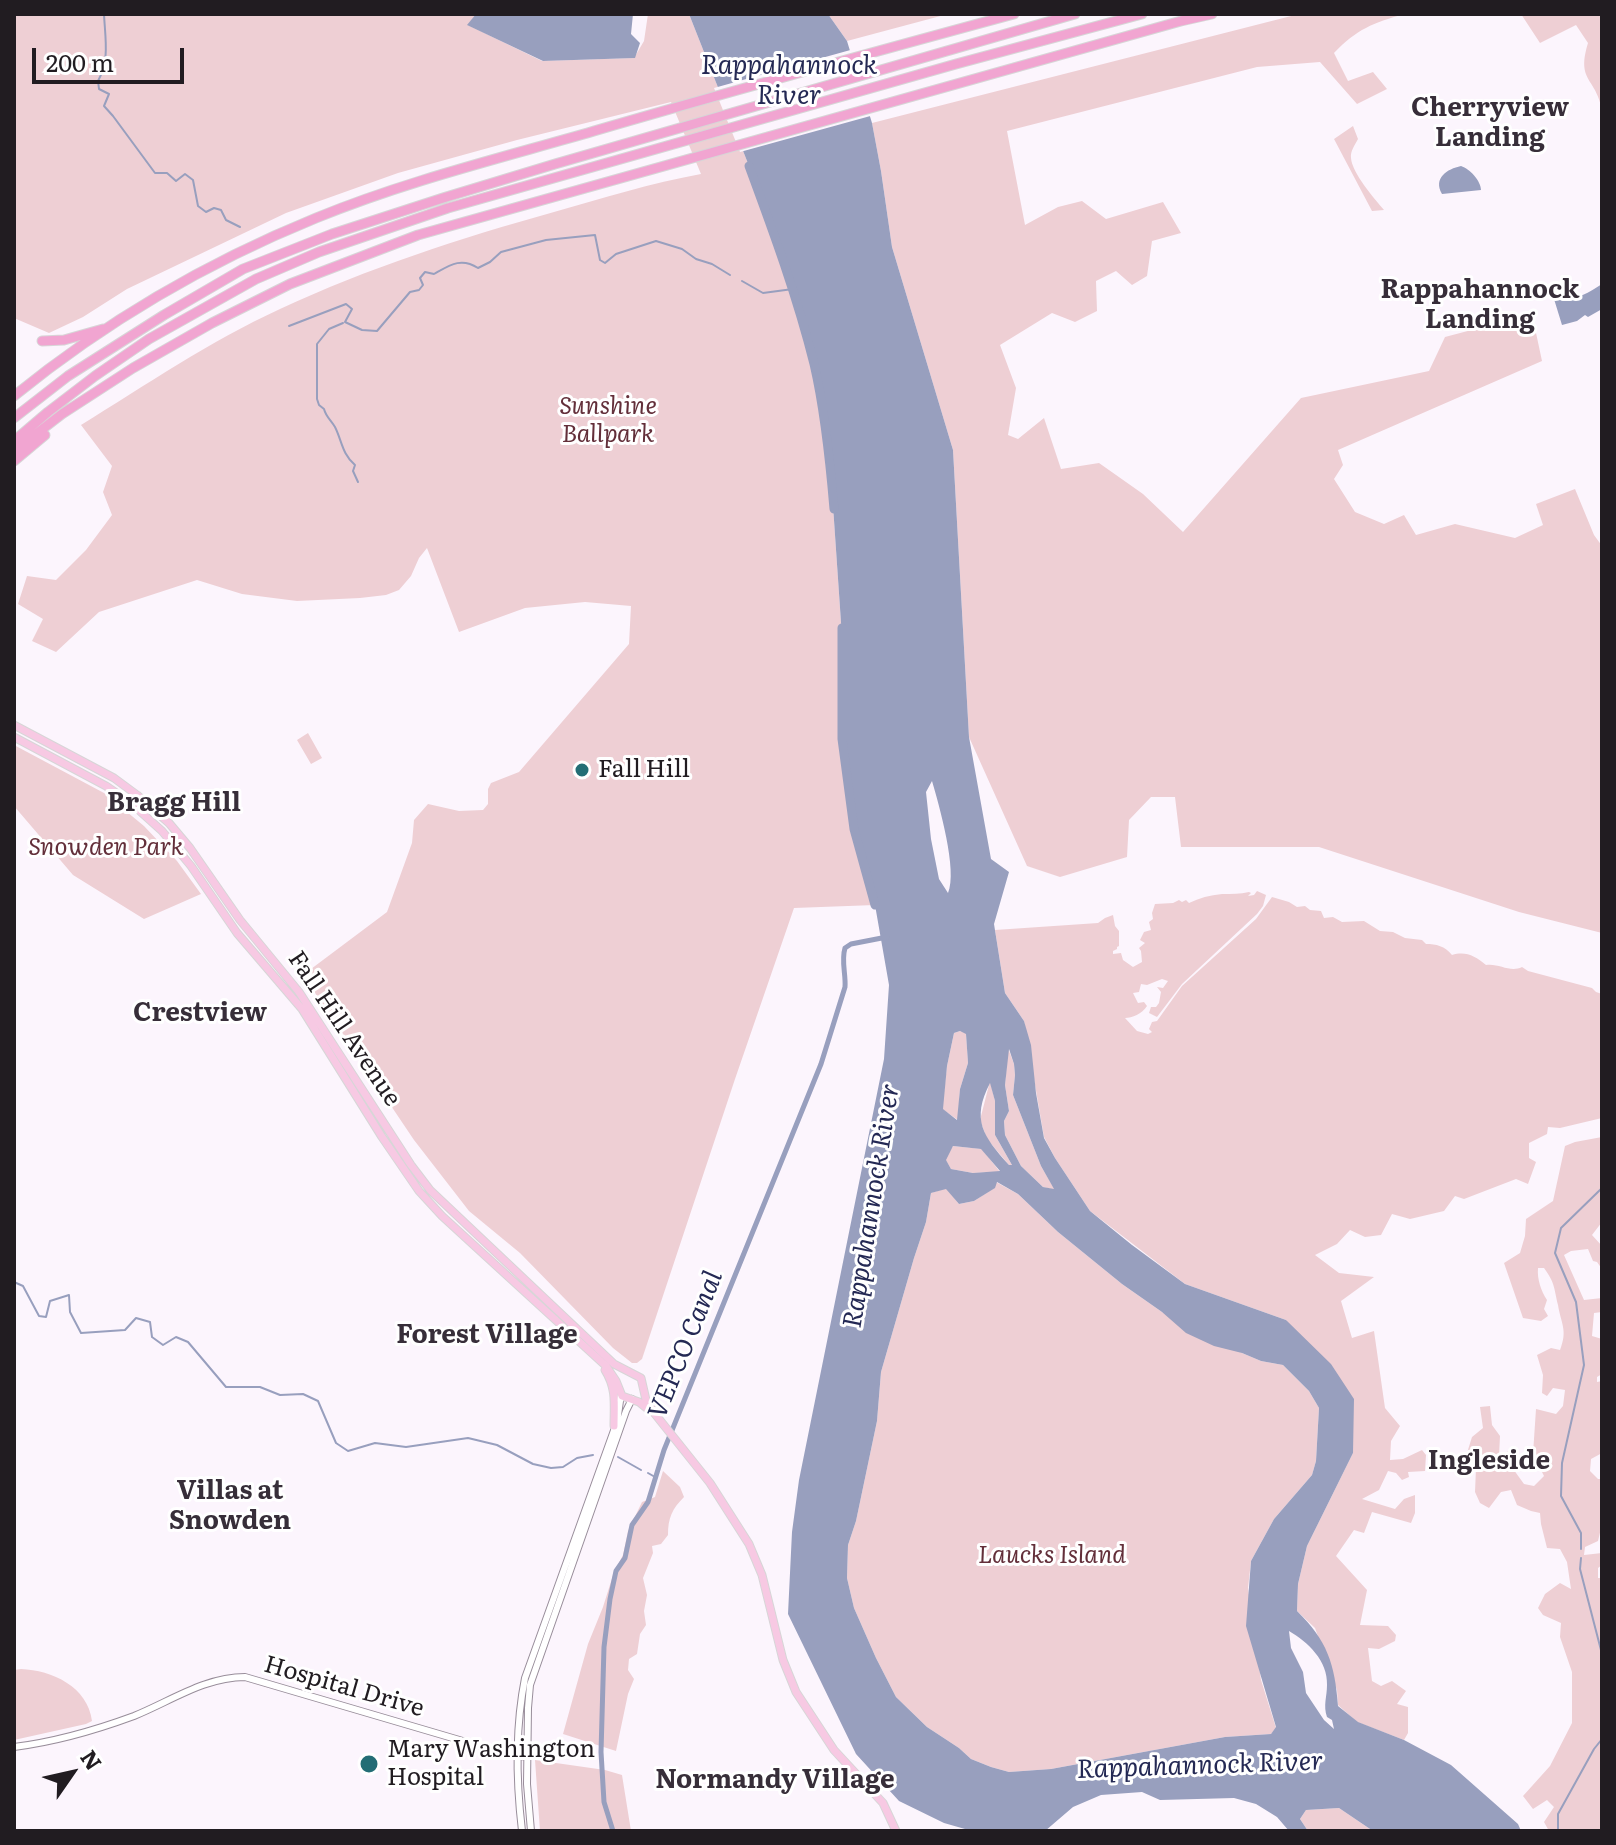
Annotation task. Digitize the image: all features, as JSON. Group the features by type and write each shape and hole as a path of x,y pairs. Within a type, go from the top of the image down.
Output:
{"highway":[{"path":"14,396 106,328 160,295 274,236 319,217 391,190 1014,14"},
{"path":"14,418 68,376 243,269 332,234 650,136 1075,14"},
{"path":"14,441 95,376 149,339 256,279 319,252 448,208 1142,14"},
{"path":"14,451 94,393 212,323 290,284 418,235 1212,14"},
{"path":"42,341 64,340 106,328"},
{"path":"14,461 94,393"}],"main road":[{"name":"Fall Hill Avenue","path":"14,725 114,778 169,823 249,932 299,992 430,1190 614,1364 641,1378 646,1400 710,1483 750,1546 762,1575 783,1660 796,1692 834,1750 883,1803 896,1831"},
{"name":"Fall Hill Avenue","path":"14,737 106,786 151,820 182,854 237,933 302,1009 419,1191 442,1216 606,1366 626,1399 633,1399 657,1416"},
{"path":"237,933 249,932"},
{"path":"573,1337 609,1377 616,1400 614,1426"},
{"path":"620,1390 623,1378 631,1374"},
{"path":"633,1399 644,1388"}],"street":[{"path":"522,1831 517,1756 527,1670 558,1591 620,1408 620,1390"},
{"path":"531,1831 528,1805 530,1685 626,1411 633,1399"},
{"name":"Hospital Drive","path":"14,1747 100,1727 210,1681 235,1677 248,1678 528,1757"}],"green space":[{"name":"Sunshine Ballpark","path":"14,14 476,14 468,25 542,61 634,58 644,41 648,14 689,14 793,288 814,365 830,462 842,637 842,739 854,829 875,905 794,908 642,1359 637,1363 632,1363 613,1348 520,1253 469,1211 414,1140 303,975 387,912 412,843 414,820 428,804 459,811 483,810 488,804 491,783 519,772 629,644 631,606 585,602 525,608 459,632 427,548 399,590 386,595 297,601 242,594 197,580 99,612 56,652 32,641 43,619 18,604 27,576 56,580 86,550 112,515 103,492 112,466 81,425 229,335 347,280 484,232 627,191 701,174 671,102 398,173 286,213 127,289 83,317 49,333 14,318"},
{"path":"828,14 948,14 847,41"},
{"path":"1299,14 1404,14 1366,28 1334,53 1348,81 1373,72 1387,89 1357,104 1320,62 1257,67 1007,131 1025,225 1058,207 1082,201 1106,219 1163,202 1181,233 1152,241 1147,276 1132,285 1116,271 1096,281 1097,311 1075,322 1052,313 1000,345 1016,388 1008,435 1018,439 1044,418 1061,469 1099,463 1143,494 1183,532 1301,398 1429,371 1445,337 1532,314 1542,361 1338,450 1343,465 1334,479 1355,512 1384,524 1404,515 1416,535 1455,524 1515,538 1543,525 1536,504 1575,489 1594,535 1602,546 1602,933 1519,912 1319,847 1181,847 1175,797 1151,797 1129,820 1127,857 1060,877 1027,866 969,737 953,450 892,247 872,123"},
{"path":"1521,14 1602,14 1602,110 1584,65 1588,43 1576,25 1540,43"},
{"path":"1353,126 1358,139 1351,153 1352,164 1384,210 1372,211 1334,139"},
{"path":"308,733 322,758 311,764 297,740"},
{"name":"Snowden Park","path":"14,745 104,793 144,826 177,861 201,894 144,919 73,875 14,806"},
{"path":"1257,891 1266,895 1257,914 1182,984 1157,1017 1149,1013 1151,1007 1159,1003 1161,992 1157,987 1163,988 1168,981 1162,979 1141,984 1139,992 1133,993 1138,1003 1144,1002 1147,1006 1137,1015 1125,1018 1137,1031 1152,1032 1149,1029 1152,1022 1157,1021 1182,986 1256,919 1272,897 1297,907 1321,911 1324,918 1333,917 1342,922 1364,921 1380,931 1440,946 1452,955 1470,955 1486,965 1513,969 1522,967 1592,988 1602,994 1602,1118 1560,1128 1548,1127 1547,1134 1529,1143 1529,1158 1536,1162 1528,1184 1516,1179 1464,1199 1455,1196 1444,1211 1410,1219 1392,1214 1381,1235 1365,1237 1350,1230 1337,1244 1315,1255 1339,1273 1374,1277 1341,1301 1352,1338 1374,1331 1385,1408 1400,1426 1391,1441 1390,1460 1403,1459 1422,1450 1426,1455 1425,1471 1408,1472 1409,1477 1402,1480 1396,1473 1388,1471 1379,1490 1362,1499 1395,1509 1404,1499 1415,1495 1415,1513 1411,1523 1372,1512 1364,1533 1354,1530 1336,1556 1367,1590 1360,1625 1388,1626 1396,1635 1395,1641 1379,1649 1368,1648 1372,1681 1381,1686 1392,1681 1406,1691 1397,1704 1408,1707 1408,1733 1404,1740 1357,1722 1338,1705 1337,1690 1315,1628 1297,1611 1298,1584 1307,1546 1353,1453 1286,1320 1185,1284 1090,1211 1044,1137 1024,1021 1005,993 995,930 1098,923 1113,915 1119,931 1119,946 1113,954 1121,953 1123,960 1133,967 1142,962 1139,948 1145,943 1140,940 1144,932 1151,930 1149,922 1153,919 1155,904 1179,900 1189,903 1213,895 1251,893 1248,896"},
{"path":"954,1033 966,1033 968,1063 960,1089 958,1120 942,1109"},
{"path":"1008,1048 1014,1064 1013,1095 1041,1166 1055,1190 1043,1187 1021,1166 1005,1135 1004,1121 1009,1111 1005,1085"},
{"path":"990,1081 995,1101 995,1135 1012,1165 987,1139 980,1120"},
{"path":"1602,1137 1602,1222 1592,1235 1602,1246 1602,1269 1593,1261 1588,1249 1564,1255 1584,1300 1602,1298 1602,1312 1594,1313 1592,1336 1602,1339 1602,1374 1597,1377 1597,1382 1602,1381 1602,1453 1591,1459 1590,1471 1602,1479 1602,1524 1598,1541 1585,1547 1584,1555 1602,1553 1598,1578 1602,1578 1602,1831 1549,1831 1544,1822 1554,1807 1547,1800 1533,1809 1523,1796 1550,1766 1572,1723 1572,1672 1560,1637 1561,1623 1543,1615 1538,1608 1545,1594 1560,1583 1571,1589 1567,1562 1560,1549 1547,1548 1540,1513 1517,1505 1511,1490 1501,1492 1489,1508 1480,1503 1475,1492 1476,1468 1467,1453 1472,1437 1483,1428 1480,1407 1490,1406 1492,1425 1500,1436 1499,1456 1513,1449 1511,1466 1524,1484 1534,1486 1544,1476 1533,1454 1536,1409 1556,1414 1563,1406 1565,1390 1553,1388 1547,1396 1542,1393 1543,1375 1537,1355 1551,1348 1560,1350 1563,1327 1554,1286 1544,1268 1538,1268 1538,1276 1547,1300 1544,1309 1548,1316 1541,1321 1523,1318 1504,1263 1520,1253 1526,1219 1553,1201 1565,1146"},
{"path":"953,1146 982,1149 1000,1172 973,1173 951,1169 945,1159"},
{"name":"Laucks Island","path":"996,1182 1018,1194 1058,1232 1162,1312 1242,1353 1283,1365 1309,1391 1319,1408 1316,1461 1312,1475 1274,1519 1251,1561 1248,1588 1261,1680 1276,1728 1271,1734 1225,1737 1051,1769 1009,1772 971,1759 927,1727 896,1697 876,1658 854,1608 847,1578 848,1545 877,1421 881,1372 926,1222 931,1193 946,1188 959,1204 974,1201 994,1188"},
{"path":"663,1471 680,1487 684,1497 672,1514 668,1535 661,1544 652,1546 653,1553 643,1578 647,1595 644,1611 646,1625 640,1634 637,1654 629,1659 628,1670 634,1679 616,1751 563,1734 588,1644 623,1555 628,1531 642,1502 655,1497"},
{"path":"14,1670 45,1673 67,1683 84,1699 92,1721 14,1740"},
{"path":"535,1760 622,1775 631,1831 540,1831"},
{"path":"1339,1808 1373,1831 1308,1831 1300,1819 1306,1810"}],"water":[{"path":"476,14 633,14 631,34 640,43 635,58 543,61 467,25"},
{"name":"Rappahannock River","path":"689,14 828,14 847,41 872,123 892,247 953,450 969,737 991,859 1009,872 994,924 1005,993 1024,1021 1031,1045 1044,1138 1090,1211 1132,1245 1185,1284 1286,1320 1331,1364 1354,1399 1353,1453 1307,1546 1298,1584 1297,1611 1316,1632 1328,1654 1338,1706 1358,1722 1404,1740 1451,1765 1518,1824 1521,1831 1373,1831 1339,1808 1306,1810 1300,1819 1308,1831 1289,1831 1277,1817 1256,1804 1234,1798 1160,1800 1142,1792 1101,1795 1073,1807 1045,1831 972,1831 944,1823 899,1801 856,1754 788,1614 792,1532 799,1480 884,1059 889,985 875,905 854,829 842,739 842,637 830,462 814,365 793,288","holes":["932,781 949,854 951,870 948,893 939,879 926,792","960,1031 966,1034 968,1063 960,1089 957,1120 943,1109 954,1033","1009,1049 1015,1075 1013,1095 1041,1166 1054,1189 1043,1187 1021,1166 1005,1135 1004,1121 1009,1111 1005,1085","990,1083 995,1101 995,1135 1012,1165 987,1136 981,1107","953,1146 981,1149 1000,1171 973,1173 951,1169 946,1160","997,1182 1018,1194 1058,1232 1186,1333 1214,1346 1283,1365 1309,1391 1319,1408 1316,1461 1312,1475 1274,1519 1251,1561 1246,1626 1276,1727 1271,1734 1225,1737 1051,1769 1009,1772 971,1759 927,1727 896,1697 854,1608 847,1578 848,1545 877,1421 881,1372 926,1222 931,1193 946,1189 959,1204 974,1201 995,1188","1289,1631 1310,1647 1324,1668 1326,1713 1334,1729 1306,1693 1303,1672 1291,1648"]},
{"path":"1461,166 1474,176 1481,190 1442,194 1440,179 1451,169"},
{"path":"1602,284 1602,309 1562,325 1554,299 1573,299"}],"pier":[{"path":"854,49 874,115 740,152 714,88"}],"waterway":[{"path":"104,14 105,57 98,81 99,89 109,94 104,106 155,173 167,173 176,181 185,174 193,180 198,206 206,212 214,208 221,210 226,220 240,227"},
{"path":"749,166 776,239 814,364 827,436 834,509"},
{"path":"289,326 346,304 352,309 345,322 362,330 377,331 410,292 419,290 423,285 420,278 425,272 434,274 461,263 478,268 501,252 546,240 595,235 600,260 605,263 616,254 656,241 682,249 730,275"},
{"path":"742,281 763,293 793,289"},
{"path":"343,323 329,329 317,344 317,399 335,427 347,456 355,465 353,471 358,482"},
{"path":"842,628 842,739 854,829 875,905"},
{"name":"VEPCO Canal","path":"613,1831 604,1802 601,1752 604,1647 616,1571 625,1558 632,1525 648,1502 664,1450 821,1064 845,987 845,948 887,937"},
{"path":"1581,1549 1581,1533 1561,1496 1562,1463 1584,1365 1576,1302 1555,1253 1561,1228 1602,1188"},
{"path":"14,1282 23,1286 39,1316 46,1317 50,1301 69,1295 70,1312 81,1333 125,1330 136,1318 150,1322 152,1337 163,1345 176,1337 188,1342 226,1387 260,1387 280,1395 303,1394 318,1401 336,1443 348,1451 375,1443 406,1447 468,1438 497,1445 533,1464 551,1468 563,1467 577,1458 593,1455"},
{"path":"618,1457 641,1470"},
{"name":"VEPCO Canal","path":"648,1473 655,1477"},
{"path":"1581,1558 1580,1569 1602,1654"},
{"path":"1558,1831 1558,1814 1602,1739"}],"place":[{"name":"Fall Hill","path":"582,770"},
{"name":"Mary Washington Hospital","path":"369,1764"}],"district":[{"name":"Cherryview Landing","path":"1490,123"},
{"name":"Rappahannock Landing","path":"1480,305"},
{"name":"Bragg Hill","path":"174,803"},
{"name":"Crestview","path":"200,1013"},
{"name":"Forest Village","path":"487,1335"},
{"name":"Ingleside","path":"1489,1461"},
{"name":"Villas at Snowden","path":"230,1506"},
{"name":"Normandy Village","path":"775,1780"}]}
